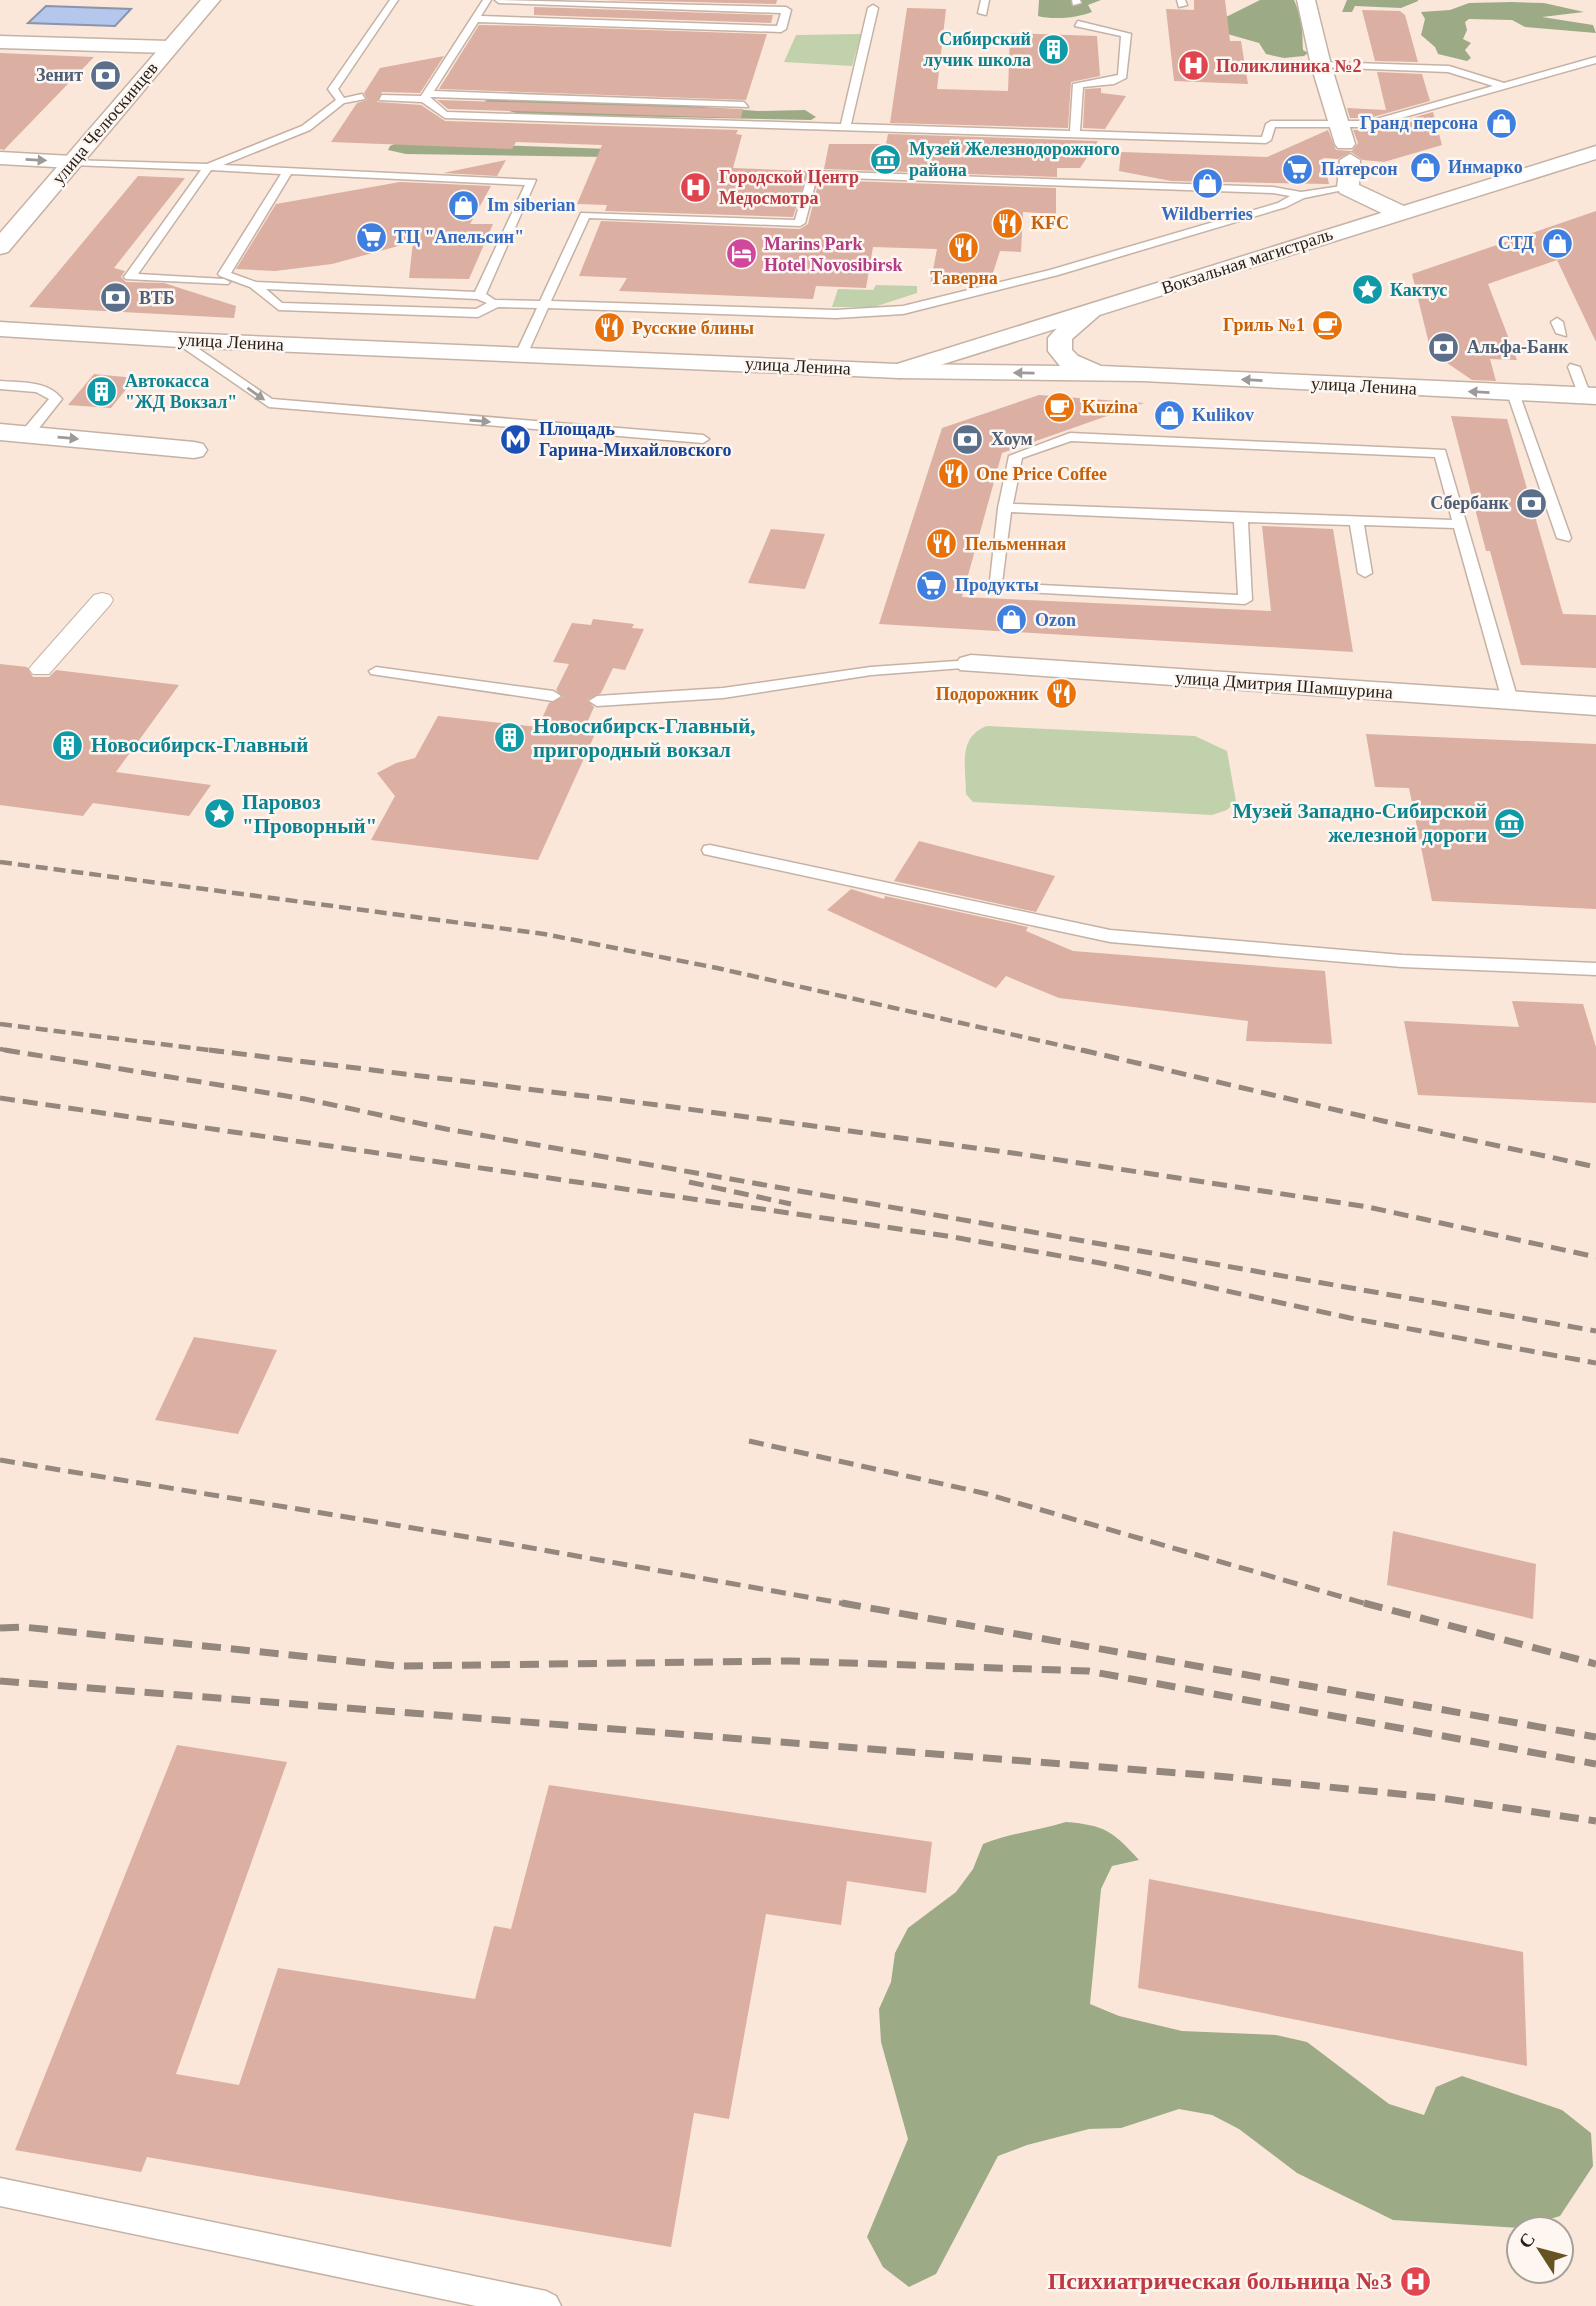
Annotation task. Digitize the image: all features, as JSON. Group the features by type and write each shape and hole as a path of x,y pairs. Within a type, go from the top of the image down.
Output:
{"main road":[{"name":"улица Челюскинцев","path":"0,247 211,0"},
{"path":"1306,0 1321,65 1347,152 1348,188 1398,212"},
{"path":"0,42 169,47"},
{"name":"Вокзальная магистраль","path":"899,371 1092,312 1398,212 1596,152"},
{"path":"0,158 72,162"},
{"path":"1092,312 1072,325 1060,338 1060,351 1069,361 1098,374"},
{"name":"улица Ленина","path":"0,329 180,340 899,371 1098,374 1591,396"},
{"path":"0,432 194,450"},
{"name":"улица Дмитрия Шамшурина","path":"971,664 1596,706"}],"street":[{"path":"41,668 102,600"}],"lane":[{"path":"341,101 334,89 394,0"},
{"path":"426,96 487,0"},
{"path":"475,19 781,29 786,9 499,0"},
{"path":"984,13 985,0"},
{"path":"846,126 873,9"},
{"path":"1075,134 1078,84 1114,81 1123,76 1126,34 1078,24"},
{"path":"426,96 445,115 1266,140 1271,124 1369,124 1596,60"},
{"path":"1321,65 1449,69 1503,86"},
{"path":"382,98 426,96 744,105"},
{"path":"224,282 130,277 208,167 306,128 341,101 362,97"},
{"path":"72,162 532,182 480,296"},
{"path":"288,171 224,274 254,285 480,296 496,303 836,314 903,310 1054,273 1282,205 1301,195"},
{"path":"520,355 585,215 800,223 813,174 1273,190 1301,195 1348,188"},
{"path":"254,285 279,306 478,313 496,303"},
{"path":"180,340 269,403 702,439"},
{"path":"1574,367 1591,396"},
{"path":"0,385 40,389 52,393 56,399 26,434"},
{"path":"1513,393 1564,538"},
{"path":"1241,519 1245,600 994,587 1005,508 1016,456 1070,436 1440,453 1510,700"},
{"path":"1005,508 1241,519 1461,524"},
{"path":"1356,521 1365,573"},
{"path":"597,701 723,693 871,671 971,664"},
{"path":"376,671 553,696"},
{"path":"710,850 1110,936 1402,961 1596,969"},
{"path":"0,2192 547,2306"}],"green space":[{"path":"1039,0 1101,0 1088,5 1092,12 1058,18 1038,16"},
{"path":"1260,0 1294,0 1302,24 1303,50 1308,53 1304,56 1284,58 1266,54 1259,43 1217,31 1222,19"},
{"path":"1347,0 1418,1 1401,8 1355,6 1352,12 1342,12"},
{"path":"1469,3 1544,3 1584,12 1542,17 1593,25 1596,33 1525,27 1512,20 1469,19 1465,22 1467,30 1463,39 1471,43 1465,50 1471,58 1467,61 1438,54 1435,47 1421,35 1425,19 1421,12 1450,10"},
{"path":"861,34 852,66 784,62 796,35"},
{"path":"499,94 758,111 805,110 816,117 811,120 521,114 486,105 485,101"},
{"path":"399,142 610,149 607,157 406,154 388,150"},
{"path":"876,285 917,286 917,293 874,307 832,307 838,289 873,290"},
{"path":"987,726 1195,736 1227,751 1236,801 1227,810 1212,815 973,802 966,794 965,754 971,737"},
{"path":"1066,1822 1099,1828 1122,1842 1139,1860 1112,1866 1101,1889 1090,2004 1119,2016 1182,2031 1276,2035 1307,2042 1389,2104 1424,2115 1436,2087 1462,2076 1562,2110 1591,2133 1593,2166 1561,2215 1505,2215 1505,2227 1393,2220 1297,2173 1239,2129 1212,2115 1179,2109 1121,2128 1089,2129 1027,2145 998,2156 936,2274 909,2287 883,2267 867,2237 908,2139 881,2042 879,2009 891,1982 895,1953 908,1928 956,1892 973,1869 983,1844"}],"water":[{"path":"46,6 131,9 115,26 28,23"}],"building":[{"path":"604,0 777,0 776,4"},
{"path":"1194,0 1225,0 1230,41 1241,41 1248,84 1174,81 1166,9 1194,10"},
{"path":"534,7 773,15 771,23 534,15"},
{"path":"907,8 946,9 937,89 1008,91 1010,33 1097,36 1100,76 1071,82 1068,128 890,123"},
{"path":"1362,10 1400,11 1405,15 1418,62 1375,61"},
{"path":"479,25 767,34 746,100 439,89"},
{"path":"0,53 94,57 4,150 0,149"},
{"path":"444,56 420,93 382,92 377,102 421,105 445,121 738,130 736,134 742,135 733,168 808,171 793,217 605,211 607,205 577,204 602,145 516,142 512,149 331,142 357,103 367,100 364,93 380,68"},
{"path":"1377,72 1422,74 1430,101 1369,118 1350,118 1347,108 1386,110"},
{"path":"1101,88 1101,93 1126,96 1105,129 1083,128 1085,89"},
{"path":"437,100 743,109 741,118 448,109"},
{"path":"1433,112 1442,145 1384,162 1363,160 1351,152 1338,159 1323,158 1329,184 1171,181 1119,171 1121,152 1267,157 1328,130 1336,150 1352,151 1358,143 1353,130 1370,130"},
{"path":"888,134 1098,141 1080,168 1057,168 1057,177 824,169 829,144 886,144"},
{"path":"506,160 497,176 443,173"},
{"path":"138,176 185,178 114,268 125,271 121,277 126,282 164,283 236,306 234,318 29,307"},
{"path":"819,180 1056,188 1056,214 1023,212 1021,252 1000,251 991,279 972,286 930,285 937,249 873,247 866,288 816,286 813,299 619,291 627,278 579,276 601,221 800,229 808,224"},
{"name":"ТЦ \"Апельсин\"","path":"400,182 491,186 470,224 493,224 469,279 409,278 413,242 332,264 275,271 236,269 276,204"},
{"path":"1596,211 1596,342 1557,260 1488,284 1517,360 1490,359 1496,381 1472,380 1431,352 1412,274"},
{"name":"Автокасса \"ЖД Вокзал\"","path":"94,374 135,378 111,408 68,405"},
{"path":"1039,395 1144,403 1002,453 962,597 1271,611 1262,526 1333,529 1353,652 879,624 942,428"},
{"path":"1451,416 1507,419 1563,614 1596,615 1596,668 1521,665 1490,551 1486,551"},
{"path":"771,529 825,534 805,589 748,583"},
{"name":"Новосибирск-Главный, пригородный вокзал","path":"593,619 634,624 632,628 644,629 625,670 613,668 601,693 587,700 594,707 583,732 595,734 538,860 371,840 395,796 377,773 396,763 415,758 438,716 538,727 549,703 563,697 556,690 569,664 553,662 572,623 591,625"},
{"name":"Новосибирск-Главный","path":"0,664 27,667 33,677 49,677 56,670 179,685 116,772 211,785 189,816 93,803 83,816 0,805"},
{"name":"Музей Западно-Сибирской железной дороги","path":"1366,734 1596,744 1596,909 1432,901 1409,788 1375,787"},
{"path":"919,841 1055,876 1036,912 894,881"},
{"path":"851,889 884,899 885,896 1028,927 1026,931 1073,951 1325,971 1332,1044 1246,1041 1248,1021 1059,998 1006,976 996,988 827,910"},
{"path":"1512,1001 1583,1004 1596,1047 1596,1103 1418,1095 1404,1021 1519,1027"},
{"path":"194,1337 277,1350 238,1434 155,1420"},
{"path":"1393,1531 1536,1564 1533,1619 1387,1585"},
{"path":"177,1745 287,1762 176,2074 239,2085 278,1968 475,1999 494,1926 511,1929 549,1785 932,1842 926,1893 847,1881 841,1925 766,1914 729,2119 694,2113 671,2247 147,2157 141,2172 15,2150"},
{"path":"1149,1879 1523,1952 1527,2066 1138,1988"}],"railway":[{"path":"0,862 544,934 717,968 1090,1052"},
{"path":"0,1024 224,1052"},
{"path":"0,1049 5,1050"},
{"path":"5,1050 305,1099 446,1129 1596,1331"},
{"path":"5,1050 15,1052"},
{"path":"209,1050 658,1105 1027,1155 1368,1207 1596,1257"},
{"path":"1082,1050 1383,1121 1596,1167"},
{"path":"0,1098 947,1236 1100,1263 1350,1318 1596,1363"},
{"path":"689,1182 791,1204"},
{"path":"749,1441 983,1493 1370,1605"},
{"path":"0,1460 498,1542 852,1605"},
{"path":"842,1603 1596,1737"},
{"path":"1364,1603 1596,1664"},
{"path":"0,1628 23,1627 397,1666 790,1661 1088,1671 1596,1764"},
{"path":"0,1681 1217,1776 1440,1798 1596,1821"}],"place":[{"name":"Сибирский лучик школа","path":"1054,49"},
{"name":"Поликлиника №2","path":"1193,66"},
{"name":"Зенит","path":"106,75"},
{"name":"Гранд персона","path":"1501,123"},
{"name":"Музей Железнодорожного района","path":"886,159"},
{"name":"Инмарко","path":"1425,167"},
{"name":"Патерсон","path":"1298,169"},
{"name":"Wildberries","path":"1207,183"},
{"name":"Городской Центр Медосмотра","path":"696,187"},
{"name":"Im siberian","path":"464,205"},
{"name":"KFC","path":"1008,223"},
{"name":"ТЦ \"Апельсин\"","path":"371,237"},
{"name":"СТД","path":"1557,243"},
{"name":"Таверна","path":"964,247"},
{"name":"Marins Park Hotel Novosibirsk","path":"741,254"},
{"name":"Кактус","path":"1367,290"},
{"name":"ВТБ","path":"116,298"},
{"name":"Гриль №1","path":"1328,325"},
{"name":"Русские блины","path":"609,328"},
{"name":"Альфа-Банк","path":"1444,347"},
{"name":"Автокасса \"ЖД Вокзал\"","path":"102,391"},
{"name":"Kuzina","path":"1059,407"},
{"name":"Kulikov","path":"1169,415"},
{"name":"Площадь Гарина-Михайловского","path":"516,439"},
{"name":"Хоум","path":"968,439"},
{"name":"One Price Coffee","path":"953,474"},
{"name":"Сбербанк","path":"1532,503"},
{"name":"Пельменная","path":"942,544"},
{"name":"Продукты","path":"932,585"},
{"name":"Ozon","path":"1012,620"},
{"name":"Подорожник","path":"1062,694"},
{"name":"Новосибирск-Главный, пригородный вокзал","path":"510,738"},
{"name":"Новосибирск-Главный","path":"68,745"},
{"name":"Паровоз \"Проворный\"","path":"219,814"},
{"name":"Музей Западно-Сибирской железной дороги","path":"1510,823"},
{"name":"Психиатрическая больница №3","path":"1415,2281"}]}
